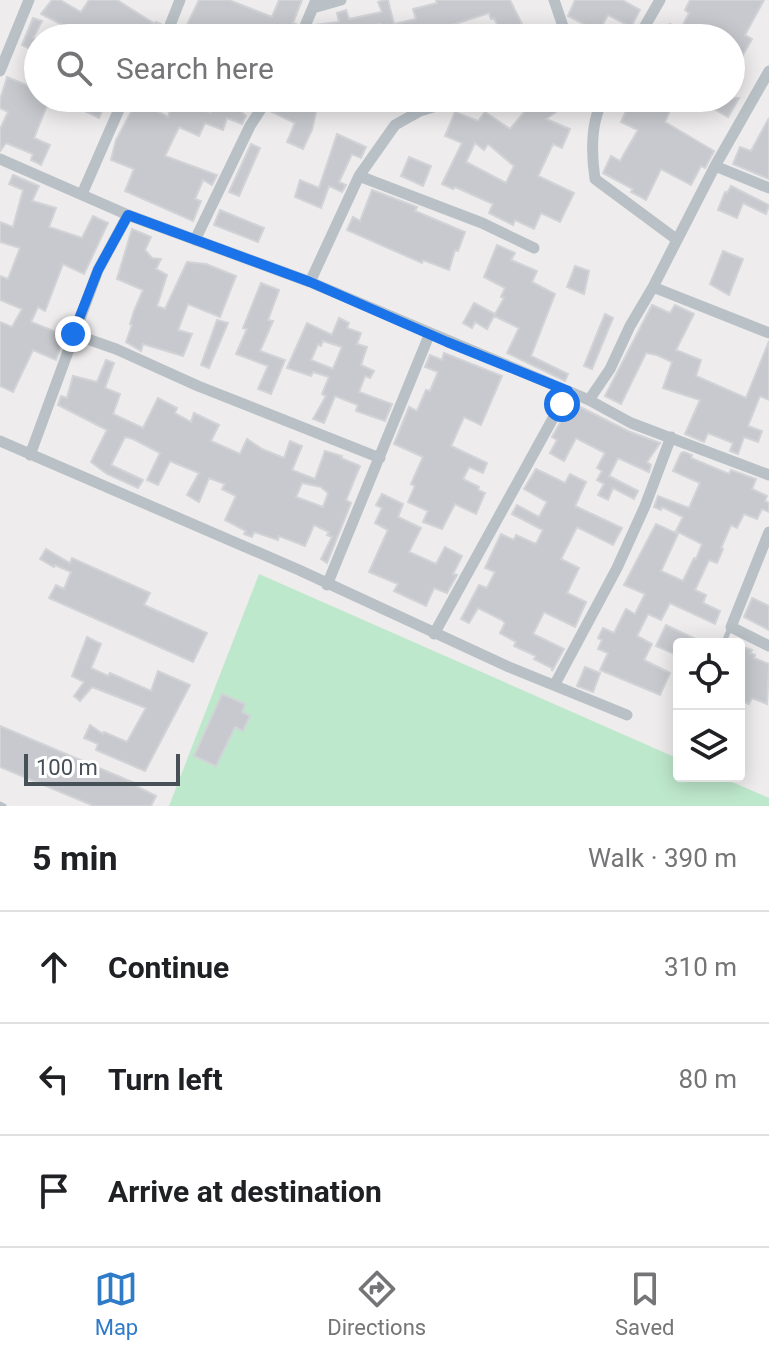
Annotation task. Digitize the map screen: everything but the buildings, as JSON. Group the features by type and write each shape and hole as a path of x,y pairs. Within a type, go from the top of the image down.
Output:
{"street":[{"path":"0,71 29,0"},
{"path":"171,24 180,0"},
{"path":"306,24 314,4 341,0"},
{"path":"554,0 562,24"},
{"path":"646,24 660,0"},
{"path":"589,400 610,369 676,239 769,71"},
{"path":"82,194 118,112"},
{"path":"195,240 259,112"},
{"path":"310,282 359,176 395,125 418,112"},
{"path":"595,113 595,179 676,239"},
{"path":"0,175 3,160 128,215 310,282 589,400 631,423 769,475"},
{"path":"715,166 769,188"},
{"path":"359,176 482,223 534,248"},
{"path":"30,455 98,270 128,215"},
{"path":"653,287 769,333"},
{"path":"327,585 430,333"},
{"path":"73,334 380,458"},
{"path":"434,634 568,391"},
{"path":"555,684 617,568 671,437"},
{"path":"0,441 299,570 509,667 627,715"},
{"path":"769,532 731,627 769,646"}],"lane":[{"path":"726,638 731,627"}],"green space":[{"path":"259,574 673,756 673,782 732,782 769,798 769,806 169,806"}],"route":[{"path":"73,334 98,270 128,215 310,282 568,391 562,404"}]}
